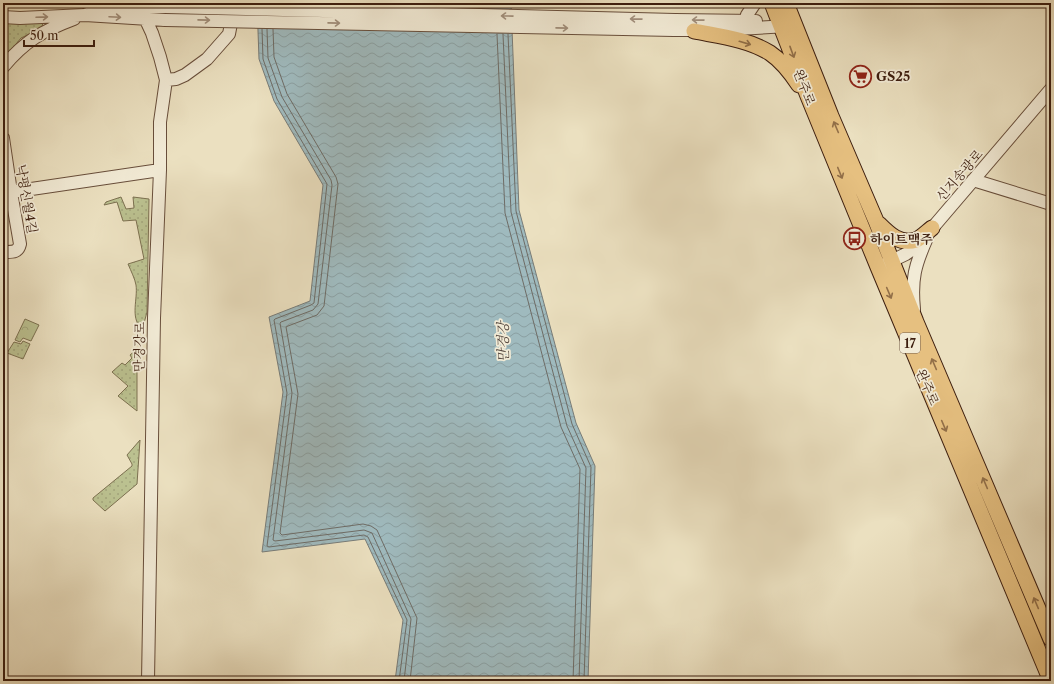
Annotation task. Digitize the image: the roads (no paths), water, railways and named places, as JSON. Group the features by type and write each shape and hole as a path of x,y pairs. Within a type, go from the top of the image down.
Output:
{"main road":[{"name":"완주로","path":"772,3 787,22 831,116 876,221 885,264 916,322 1051,639"},
{"name":"완주로","path":"786,3 787,22 808,96 885,264 1050,681"},
{"path":"694,31 747,43 771,54 782,63 808,96"},
{"path":"876,221 897,239 907,242 917,240 932,228"}],"street":[{"path":"166,80 176,80 185,75 200,65 218,48 229,34 233,13 231,3"},
{"path":"746,21 747,15 755,3"},
{"path":"3,17 86,9 675,25 746,21 787,22"},
{"path":"3,67 22,47 40,33 86,9"},
{"name":"만경강로","path":"148,681 154,318 160,170 160,122 166,80 152,33 154,11"},
{"path":"675,25 694,31 787,22"},
{"name":"신지송광로","path":"885,264 906,254 917,246 1051,89"},
{"name":"낙평신월4길","path":"3,138 20,244 19,249 15,252 3,252"},
{"path":"11,192 160,170"},
{"path":"973,180 1051,204"},
{"path":"916,322 913,279 921,253 932,228"}],"water":[{"name":"만경강","path":"257,3 511,3 519,210 576,423 595,466 588,681 395,681 403,620 365,539 262,552 283,392 269,317 310,301 323,185 274,101 259,59"}],"place":[{"name":"GS25","path":"861,76"},
{"name":"하이트맥주","path":"854,239"}]}
